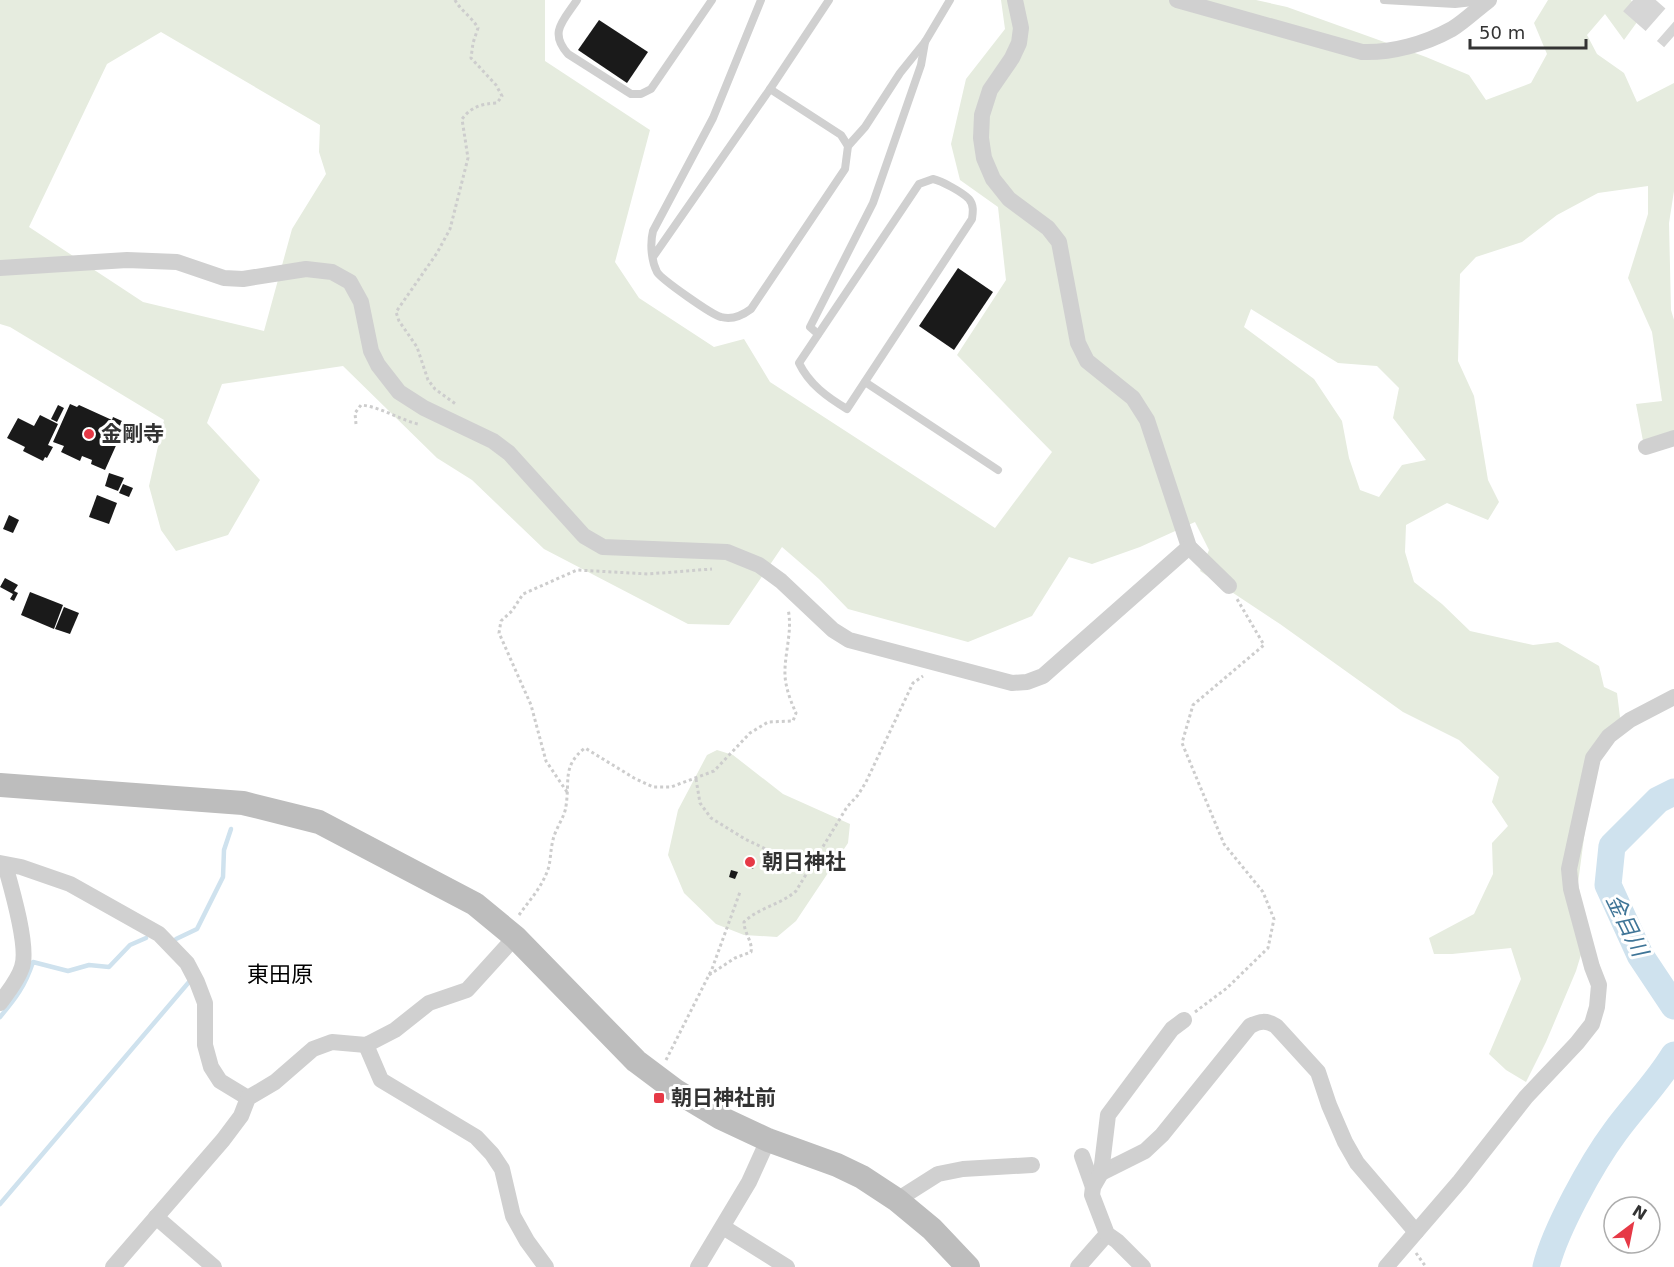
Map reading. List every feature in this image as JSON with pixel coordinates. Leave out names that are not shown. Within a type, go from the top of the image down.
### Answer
[{"type":"street","points":[[1015,0],[1021,28],[1019,43],[1012,58],[990,90],[982,115],[981,138],[984,158],[993,179],[1009,199],[1048,228],[1059,242],[1078,344],[1087,361],[1133,398],[1147,420],[1189,547],[1228,586]]},
{"type":"street","points":[[1177,0],[1362,52],[1384,52],[1420,42],[1452,29],[1489,0]]},
{"type":"street","points":[[0,268],[127,260],[177,262],[224,278],[243,279],[306,269],[332,272],[350,282],[361,302],[371,351],[378,365],[399,392],[424,408],[493,441],[509,453],[584,536],[603,547],[728,552],[759,565],[780,581],[833,630],[849,640],[1012,683],[1028,682],[1043,676],[1189,547]]},
{"type":"street","points":[[1646,447],[1674,438]]},
{"type":"street","points":[[1386,1267],[1460,1181],[1526,1098],[1592,1024],[1597,1007],[1599,985],[1571,889],[1569,869],[1593,758],[1609,736],[1630,720],[1674,697]]},
{"type":"street","points":[[0,785],[243,803],[319,822],[475,904],[511,934],[636,1061],[657,1078],[721,1118],[768,1140],[837,1165],[862,1177],[897,1200],[932,1229],[968,1267]]},
{"type":"street","points":[[0,1003],[14,984],[23,965],[21,933],[15,899],[2,864],[21,867],[70,884],[159,933],[187,963],[197,982],[205,1003],[205,1045],[211,1067],[220,1082],[248,1098]]},
{"type":"street","points":[[113,1267],[224,1140],[241,1116],[248,1098],[275,1082],[313,1049],[332,1041],[366,1045],[395,1030],[429,1004],[467,990],[511,934]]},
{"type":"street","points":[[1143,1267],[1107,1234],[1092,1195],[1097,1180],[1108,1115],[1172,1029],[1184,1020]]},
{"type":"street","points":[[1097,1180],[1145,1151],[1162,1135],[1250,1026],[1261,1021],[1269,1022],[1276,1026],[1318,1072],[1329,1105],[1357,1163],[1416,1232]]},
{"type":"street","points":[[366,1045],[381,1080],[476,1137],[492,1154],[502,1169],[513,1216],[527,1241],[546,1267]]},
{"type":"street","points":[[698,1267],[748,1182],[768,1140]]},
{"type":"street","points":[[1082,1156],[1097,1180]]},
{"type":"street","points":[[897,1200],[938,1174],[963,1169],[1032,1166]]},
{"type":"street","points":[[156,1217],[214,1267]]},
{"type":"street","points":[[723,1227],[787,1267]]},
{"type":"street","points":[[1078,1267],[1107,1234]]},
{"type":"lane","points":[[577,0],[558,28],[557,36],[561,46],[568,54],[631,94],[641,94],[651,89],[712,0]]},
{"type":"lane","points":[[761,0],[713,118],[653,231],[650,241],[657,273],[670,285],[720,317],[742,316],[751,309],[845,169],[848,146],[865,127],[900,73],[925,42],[950,0]]},
{"type":"lane","points":[[653,257],[830,0]]},
{"type":"lane","points":[[1384,0],[1455,4],[1489,0]]},
{"type":"lane","points":[[818,334],[810,327],[873,203],[921,65],[925,42]]},
{"type":"lane","points":[[770,89],[841,135],[848,146]]},
{"type":"lane","points":[[933,179],[940,180],[969,200],[974,209],[972,219],[847,409],[824,395],[803,372],[799,363],[818,334],[919,184],[933,179]]},
{"type":"lane","points":[[865,382],[998,471]]},
{"type":"path","points":[[455,0],[472,17],[478,28],[471,58],[496,85],[502,96],[497,103],[479,105],[462,119],[468,158],[450,229],[437,253],[396,312],[399,321],[417,347],[428,380],[435,389],[464,411],[468,417],[464,427]]},
{"type":"path","points":[[356,424],[355,413],[361,405],[374,406],[401,420],[422,425]]},
{"type":"path","points":[[567,792],[546,761],[531,705],[499,633],[501,621],[512,611],[524,594],[576,570],[648,574],[722,568]]},
{"type":"path","points":[[511,934],[548,871],[553,840],[566,808],[568,768],[577,754],[585,748],[653,787],[671,787],[714,771],[750,732],[768,722],[793,722],[796,713],[789,698],[785,676],[790,619],[780,581]]},
{"type":"path","points":[[1184,1020],[1227,988],[1268,948],[1274,919],[1263,892],[1224,844],[1182,743],[1193,705],[1264,645],[1228,586]]},
{"type":"path","points":[[709,975],[735,958],[751,952],[752,947],[744,930],[744,922],[752,914],[786,900],[796,891],[847,807],[866,782],[913,683],[925,675],[940,674],[947,666]]},
{"type":"path","points":[[696,779],[700,803],[711,818],[745,839],[809,870]]},
{"type":"path","points":[[657,1078],[709,975],[740,892]]},
{"type":"shaded area","points":[[0,0],[545,0],[545,61],[650,130],[615,262],[639,298],[714,347],[744,339],[770,382],[995,528],[1052,452],[957,355],[1006,280],[998,207],[960,180],[951,144],[966,79],[1005,29],[1001,0],[1256,0],[1287,7],[1426,57],[1469,75],[1486,100],[1531,83],[1547,54],[1534,23],[1548,0],[1631,0],[1640,18],[1624,40],[1605,14],[1587,35],[1597,54],[1624,73],[1637,102],[1674,83],[1674,191],[1669,223],[1671,310],[1674,320],[1674,433],[1643,441],[1636,404],[1662,401],[1652,332],[1628,278],[1648,214],[1648,186],[1598,193],[1557,215],[1522,242],[1476,257],[1460,274],[1458,361],[1474,396],[1488,480],[1499,502],[1488,520],[1447,503],[1406,525],[1405,552],[1414,582],[1442,604],[1470,631],[1533,645],[1558,642],[1599,666],[1604,687],[1617,693],[1621,725],[1597,740],[1578,883],[1587,935],[1576,971],[1546,1042],[1526,1082],[1506,1070],[1489,1054],[1521,979],[1511,948],[1434,954],[1429,938],[1474,914],[1493,874],[1492,843],[1508,826],[1492,802],[1499,777],[1459,740],[1403,712],[1280,624],[1200,571],[1209,550],[1195,522],[1140,547],[1092,564],[1069,557],[1032,616],[968,642],[848,609],[819,579],[782,547],[729,625],[688,624],[544,549],[472,480],[437,458],[343,366],[222,384],[207,423],[260,480],[228,535],[176,551],[161,530],[149,486],[164,420],[10,327],[0,324]],"holes":[[[161,32],[320,125],[319,152],[326,174],[292,229],[264,331],[143,302],[29,227],[107,64]],[[1251,309],[1338,363],[1377,366],[1399,388],[1393,418],[1426,460],[1402,465],[1379,497],[1360,490],[1349,458],[1342,421],[1314,379],[1244,327]]]},
{"type":"shaded area","points":[[717,750],[733,755],[783,794],[850,824],[848,843],[796,921],[777,937],[744,935],[716,924],[684,893],[668,855],[678,810],[707,755]]},
{"type":"building","points":[[599,20],[648,52],[627,83],[578,50]]},
{"type":"building","points":[[958,268],[993,292],[954,350],[919,326]]},
{"type":"building","points":[[70,404],[77,407],[79,405],[112,420],[113,417],[122,421],[119,428],[123,430],[105,470],[91,464],[92,460],[82,456],[80,461],[61,452],[64,446],[53,442]]},
{"type":"building","points":[[58,405],[64,408],[57,422],[51,419]]},
{"type":"building","points":[[40,415],[58,424],[48,445],[53,447],[43,461],[23,451],[25,447],[7,438],[18,418],[34,426]]},
{"type":"building","points":[[109,473],[124,478],[118,491],[105,486]]},
{"type":"building","points":[[123,484],[133,488],[129,497],[119,493]]},
{"type":"building","points":[[97,495],[117,503],[109,524],[89,517]]},
{"type":"building","points":[[9,515],[19,520],[13,533],[3,529]]},
{"type":"building","points":[[5,578],[18,585],[14,591],[18,593],[14,601],[10,599],[13,594],[0,587]]},
{"type":"building","points":[[30,592],[63,605],[54,629],[21,615]]},
{"type":"building","points":[[64,607],[79,613],[70,634],[55,629]]},
{"type":"building","name":"朝日神社","points":[[748,857],[756,860],[753,869],[744,865]]},
{"type":"building","points":[[731,870],[738,872],[735,879],[729,877]]},
{"type":"waterway","name":"金目川","points":[[1674,792],[1658,800],[1612,846],[1608,885],[1640,955],[1674,1006]]},
{"type":"waterway","points":[[176,939],[197,929],[223,877],[224,850],[231,829]]},
{"type":"waterway","points":[[0,1017],[20,991],[33,962],[68,971],[89,965],[109,967],[130,945],[146,938]]},
{"type":"waterway","points":[[0,1204],[189,982]]},
{"type":"waterway","name":"金目川","points":[[1546,1267],[1557,1235],[1596,1161],[1615,1132],[1674,1055]]},
{"type":"tunnel","points":[[1633,0],[1674,36]]},
{"type":"place","name":"金剛寺","points":[[89,434]]},
{"type":"place","name":"朝日神社","points":[[750,862]]},
{"type":"place","name":"朝日神社前","points":[[659,1098]]},
{"type":"district","name":"東田原","points":[[280,974]]}]
